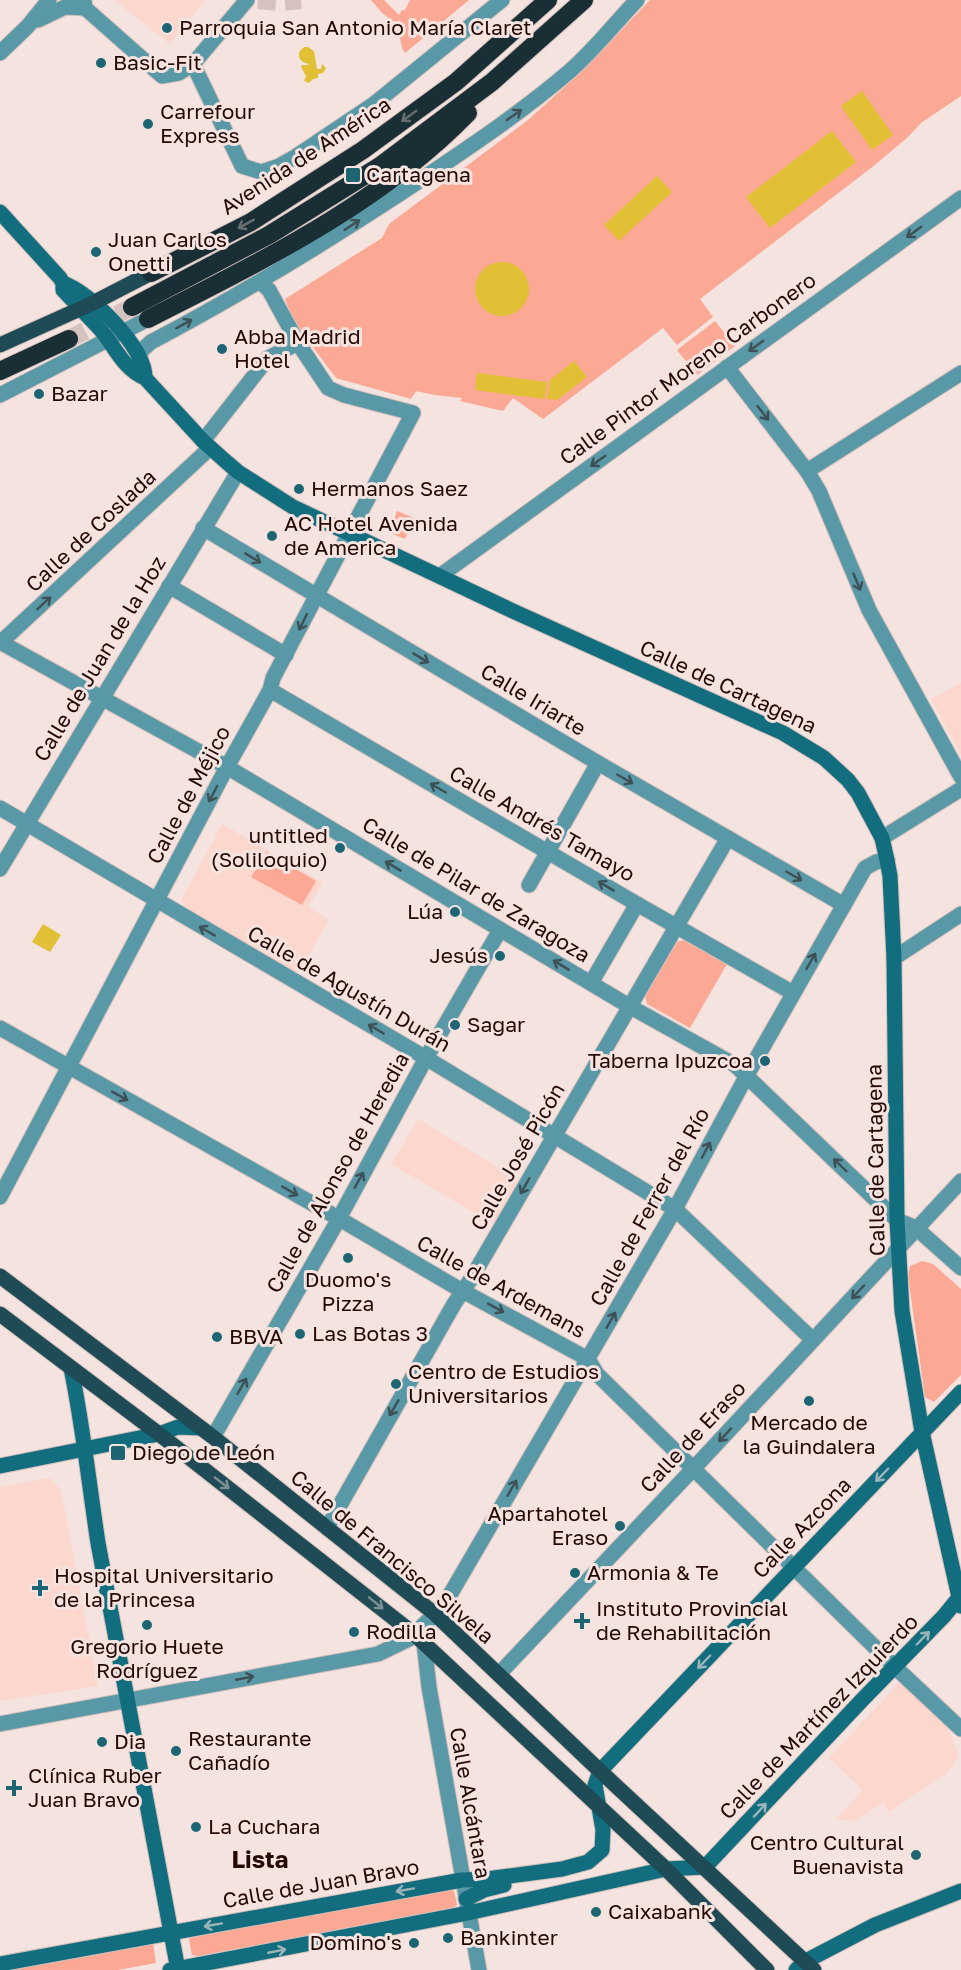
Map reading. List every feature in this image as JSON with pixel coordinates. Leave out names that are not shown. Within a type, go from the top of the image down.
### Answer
[{"type":"highway","name":"Avenida de América","points":[[151,273],[251,222],[363,150],[456,82],[548,0]]},
{"type":"highway","points":[[132,307],[260,240],[380,165],[492,82],[584,0]]},
{"type":"highway","points":[[148,319],[282,249],[366,198],[449,132],[492,82]]},
{"type":"highway","points":[[0,371],[69,339]]},
{"type":"main road","name":"Avenida de América","points":[[0,345],[87,306],[151,273]]},
{"type":"main road","name":"Calle de Francisco Silvela","points":[[0,1276],[207,1432],[435,1614],[705,1868],[805,1967]]},
{"type":"main road","points":[[0,1314],[159,1434],[419,1638],[666,1869],[767,1970]]},
{"type":"street","points":[[0,53],[28,26],[49,0]]},
{"type":"street","points":[[28,26],[55,10],[85,4],[162,76],[179,73],[193,64],[247,0]]},
{"type":"street","points":[[193,64],[242,166],[261,172],[295,157],[374,104],[502,0]]},
{"type":"street","points":[[139,358],[141,351],[151,342],[261,282],[322,245],[528,105],[573,68],[637,0]]},
{"type":"street","name":"Calle Pintor Moreno Carbonero","points":[[441,575],[961,198]]},
{"type":"street","name":"Calle de Cartagena","points":[[0,212],[63,283],[63,290],[122,333],[139,358],[145,370],[145,378]]},
{"type":"street","points":[[261,282],[270,290],[298,343]]},
{"type":"street","name":"Calle de Cartagena","points":[[87,306],[107,340],[136,375],[145,378],[206,445],[238,472],[293,507],[441,575],[515,612],[783,733],[825,758],[858,793],[882,838],[890,876],[894,958],[897,1220],[902,1311],[922,1432],[960,1599]]},
{"type":"street","points":[[0,395],[148,319]]},
{"type":"street","name":"Calle de Méjico","points":[[0,1197],[270,690],[273,678],[413,413],[344,395],[328,388],[298,343]]},
{"type":"street","name":"Calle de Coslada","points":[[0,643],[206,445],[268,358],[298,343]]},
{"type":"street","points":[[727,367],[807,471],[819,491],[869,610],[961,777]]},
{"type":"street","points":[[807,471],[961,373]]},
{"type":"street","name":"Calle de Juan de la Hoz","points":[[0,869],[238,472]]},
{"type":"street","name":"Calle Iriarte","points":[[203,528],[598,763],[844,905]]},
{"type":"street","points":[[169,586],[286,655]]},
{"type":"street","name":"Calle de Pilar de Zaragoza","points":[[0,643],[227,767],[629,1006],[735,1065],[897,1220]]},
{"type":"street","name":"Calle Andrés Tamayo","points":[[270,690],[793,993]]},
{"type":"street","points":[[529,885],[598,763]]},
{"type":"street","points":[[882,838],[961,789]]},
{"type":"street","name":"Calle de Agustín Durán","points":[[0,808],[426,1058],[675,1209],[813,1340]]},
{"type":"street","name":"Calle José Picón","points":[[327,1528],[355,1476],[728,838]]},
{"type":"street","name":"Calle de Ferrer del Río","points":[[0,1724],[378,1654],[409,1639],[419,1638],[451,1593],[588,1359],[675,1209],[793,993],[866,868],[876,862],[887,860]]},
{"type":"street","points":[[591,983],[637,904]]},
{"type":"street","points":[[894,958],[961,914]]},
{"type":"street","name":"Calle de Alonso de Heredia","points":[[207,1432],[338,1218],[500,930]]},
{"type":"street","name":"Calle de Ardemans","points":[[0,1028],[463,1291],[588,1359],[597,1374],[895,1667],[961,1728]]},
{"type":"street","name":"Calle de Eraso","points":[[499,1674],[898,1250],[961,1180]]},
{"type":"street","points":[[897,1220],[916,1228],[961,1268]]},
{"type":"street","points":[[71,1368],[82,1420],[98,1543],[171,1932],[175,1970],[467,1906],[666,1869],[705,1868]]},
{"type":"street","name":"Calle Azcona","points":[[600,1771],[961,1392]]},
{"type":"street","points":[[0,1467],[159,1434],[178,1427],[207,1432]]},
{"type":"street","name":"Calle de Martínez Izquierdo","points":[[705,1868],[960,1599]]},
{"type":"street","name":"Calle Alcántara","points":[[419,1638],[479,1970]]},
{"type":"street","points":[[598,1806],[595,1785],[600,1771]]},
{"type":"street","name":"Calle de Juan Bravo","points":[[0,1964],[462,1880],[562,1869],[588,1862],[602,1850],[603,1830],[598,1806]]},
{"type":"street","points":[[467,1906],[484,1890],[562,1869]]},
{"type":"street","points":[[805,1967],[875,1926],[961,1891]]},
{"type":"shaded area","points":[[114,0],[205,0],[170,44]]},
{"type":"shaded area","points":[[371,0],[384,0],[399,15],[402,10],[405,10],[410,0],[469,0],[405,53],[397,24],[382,13]]},
{"type":"shaded area","points":[[650,0],[961,0],[961,96],[921,123],[871,168],[700,299],[713,317],[677,345],[663,328],[543,419],[513,398],[503,411],[460,401],[462,398],[416,391],[411,399],[336,378],[294,322],[285,299],[382,238],[389,224],[528,120],[581,72]]},
{"type":"shaded area","points":[[304,47],[314,51],[317,69],[321,69],[322,64],[326,68],[323,73],[318,74],[318,78],[309,83],[304,81],[306,76],[301,67],[309,64],[299,57],[299,52]]},
{"type":"shaded area","points":[[862,91],[893,135],[872,150],[841,106]]},
{"type":"shaded area","points":[[832,131],[856,162],[770,228],[746,197]]},
{"type":"shaded area","points":[[657,176],[672,192],[619,241],[604,225]]},
{"type":"shaded area","points":[[497,262],[507,262],[517,266],[525,274],[529,289],[525,304],[517,312],[507,316],[497,316],[487,312],[479,304],[475,294],[475,284],[479,274],[487,266]]},
{"type":"shaded area","points":[[715,321],[735,346],[697,375],[677,350]]},
{"type":"shaded area","points":[[574,361],[587,377],[557,400],[547,399],[550,380]]},
{"type":"shaded area","points":[[477,373],[547,382],[545,399],[475,390]]},
{"type":"shaded area","points":[[397,511],[414,518],[405,539],[388,532],[396,520],[394,519]]},
{"type":"shaded area","points":[[961,683],[961,755],[931,699]]},
{"type":"shaded area","points":[[222,824],[323,882],[308,907],[329,920],[300,970],[292,972],[184,908],[182,899]]},
{"type":"shaded area","points":[[267,852],[316,881],[302,905],[251,877]]},
{"type":"shaded area","points":[[43,924],[61,935],[50,952],[32,942]]},
{"type":"shaded area","points":[[685,940],[727,964],[690,1028],[647,1004],[645,996],[675,942]]},
{"type":"shaded area","points":[[418,1119],[519,1180],[494,1224],[391,1164]]},
{"type":"shaded area","points":[[922,1261],[933,1264],[961,1289],[961,1375],[934,1402],[925,1397],[908,1276],[910,1266]]},
{"type":"shaded area","name":"Hospital Universitario de la Princesa","points":[[49,1478],[61,1490],[98,1686],[0,1701],[0,1487]]},
{"type":"shaded area","points":[[898,1684],[907,1686],[947,1726],[959,1756],[946,1774],[889,1812],[883,1803],[856,1821],[836,1819],[863,1790],[829,1758]]},
{"type":"shaded area","points":[[448,1888],[454,1891],[457,1905],[452,1909],[198,1956],[192,1955],[189,1940],[191,1936]]},
{"type":"shaded area","points":[[153,1942],[156,1963],[118,1970],[0,1970]]},
{"type":"tunnel","points":[[258,0],[279,2],[301,0]]},
{"type":"tunnel","points":[[69,339],[132,307]]},
{"type":"place","name":"Parroquia San Antonio María Claret","points":[[167,28]]},
{"type":"place","name":"Basic-Fit","points":[[101,63]]},
{"type":"place","name":"Carrefour Express","points":[[148,124]]},
{"type":"place","name":"Cartagena","points":[[353,175]]},
{"type":"place","name":"Juan Carlos Onetti","points":[[96,252]]},
{"type":"place","name":"Abba Madrid Hotel","points":[[222,349]]},
{"type":"place","name":"Bazar","points":[[39,394]]},
{"type":"place","name":"Hermanos Saez","points":[[299,489]]},
{"type":"place","name":"AC Hotel Avenida de America","points":[[272,536]]},
{"type":"place","name":"untitled (Soliloquio)","points":[[340,848]]},
{"type":"place","name":"Lúa","points":[[455,912]]},
{"type":"place","name":"Jesús","points":[[500,956]]},
{"type":"place","name":"Sagar","points":[[455,1025]]},
{"type":"place","name":"Taberna Ipuzcoa","points":[[765,1061]]},
{"type":"place","name":"Duomo's Pizza","points":[[348,1258]]},
{"type":"place","name":"Las Botas 3","points":[[300,1334]]},
{"type":"place","name":"BBVA","points":[[217,1337]]},
{"type":"place","name":"Centro de Estudios Universitarios","points":[[396,1384]]},
{"type":"place","name":"Mercado de la Guindalera","points":[[809,1401]]},
{"type":"place","name":"Diego de León","points":[[118,1453]]},
{"type":"place","name":"Apartahotel Eraso","points":[[620,1526]]},
{"type":"place","name":"Armonia & Te","points":[[575,1573]]},
{"type":"place","name":"Hospital Universitario de la Princesa","points":[[40,1588]]},
{"type":"place","name":"Instituto Provincial de Rehabilitación","points":[[582,1621]]},
{"type":"place","name":"Gregorio Huete Rodríguez","points":[[147,1625]]},
{"type":"place","name":"Rodilla","points":[[354,1632]]},
{"type":"place","name":"Dia","points":[[102,1742]]},
{"type":"place","name":"Restaurante Cañadío","points":[[176,1751]]},
{"type":"place","name":"Clínica Ruber Juan Bravo","points":[[14,1788]]},
{"type":"place","name":"La Cuchara","points":[[196,1827]]},
{"type":"place","name":"Centro Cultural Buenavista","points":[[916,1855]]},
{"type":"place","name":"Caixabank","points":[[596,1912]]},
{"type":"place","name":"Bankinter","points":[[448,1938]]},
{"type":"place","name":"Domino's","points":[[414,1943]]},
{"type":"district","name":"Lista","points":[[260,1860]]}]
